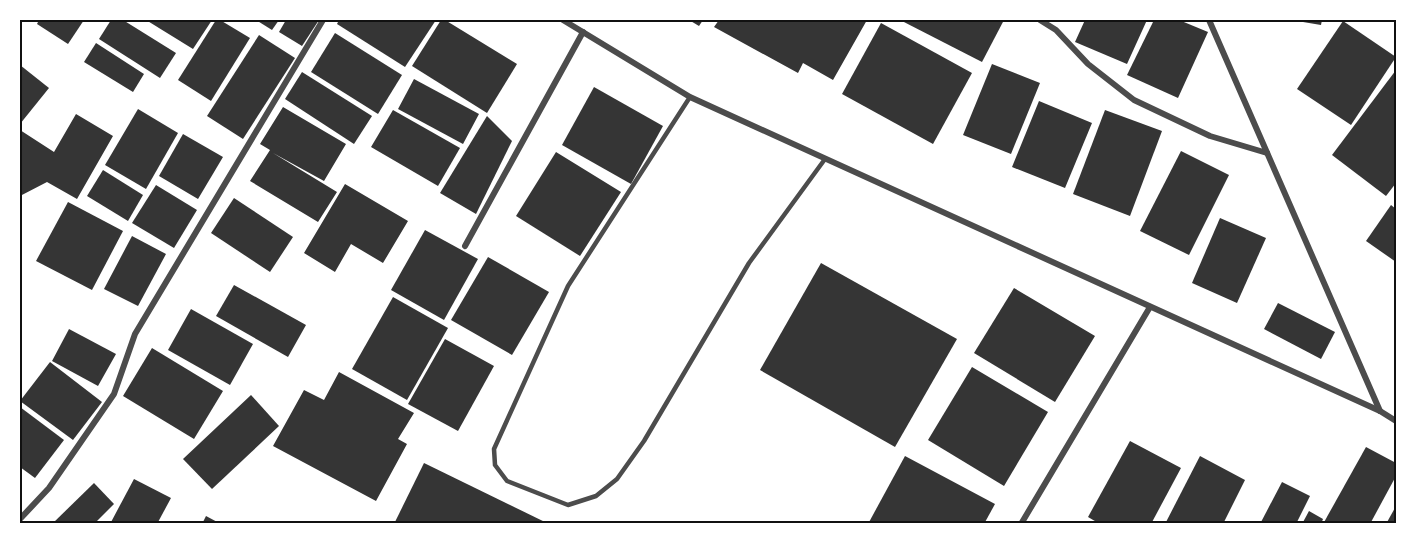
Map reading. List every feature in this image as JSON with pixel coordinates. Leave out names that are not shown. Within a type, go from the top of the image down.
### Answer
[{"type":"street","points":[[20,519],[49,488],[114,394],[135,334],[324,20]]},
{"type":"street","points":[[563,20],[690,97],[1380,411],[1396,421]]},
{"type":"street","points":[[1040,20],[1056,30],[1088,64],[1134,100],[1210,136],[1267,153]]},
{"type":"street","points":[[1209,20],[1380,411]]},
{"type":"street","points":[[465,246],[584,32]]},
{"type":"street","points":[[1021,524],[1150,307]]},
{"type":"lane","points":[[690,97],[568,286],[494,449],[495,465],[507,481],[568,505],[596,496],[617,479],[644,441],[749,262],[825,159]]},
{"type":"building","points":[[39,20],[84,20],[68,44],[37,24]]},
{"type":"building","points":[[111,20],[123,20],[176,53],[160,78],[99,39]]},
{"type":"building","points":[[146,20],[212,20],[193,49]]},
{"type":"building","points":[[216,20],[220,20],[250,38],[211,101],[178,80]]},
{"type":"building","points":[[256,20],[279,20],[272,30]]},
{"type":"building","points":[[286,20],[319,20],[302,46],[279,32]]},
{"type":"building","points":[[339,20],[436,20],[405,67],[337,24]]},
{"type":"building","points":[[441,20],[445,20],[517,64],[487,113],[412,66]]},
{"type":"building","points":[[689,20],[703,20],[699,26]]},
{"type":"building","points":[[719,20],[867,20],[833,80],[803,63],[798,73],[714,27]]},
{"type":"building","points":[[900,20],[1004,20],[982,62]]},
{"type":"building","points":[[1085,20],[1147,20],[1127,64],[1075,42]]},
{"type":"building","points":[[1154,20],[1179,20],[1208,32],[1178,98],[1127,75]]},
{"type":"building","points":[[1291,20],[1322,20],[1321,25]]},
{"type":"building","points":[[1343,21],[1396,57],[1351,125],[1297,89]]},
{"type":"building","points":[[881,23],[972,73],[933,144],[842,94]]},
{"type":"building","points":[[335,33],[402,75],[378,114],[311,72]]},
{"type":"building","points":[[259,35],[295,58],[243,139],[207,116]]},
{"type":"building","points":[[96,43],[144,74],[133,92],[84,62]]},
{"type":"building","points":[[992,64],[1040,83],[1011,154],[963,135]]},
{"type":"building","points":[[20,65],[49,88],[20,124]]},
{"type":"building","points":[[1396,70],[1396,183],[1386,196],[1332,155]]},
{"type":"building","points":[[302,72],[372,116],[354,144],[285,99]]},
{"type":"building","points":[[414,79],[479,114],[463,144],[398,109]]},
{"type":"building","points":[[594,87],[663,126],[631,184],[562,145]]},
{"type":"building","points":[[1039,101],[1092,123],[1065,188],[1012,167]]},
{"type":"building","points":[[283,107],[346,144],[324,181],[273,153],[337,192],[318,222],[250,181],[270,150],[260,144]]},
{"type":"building","points":[[138,109],[178,133],[146,189],[105,165]]},
{"type":"building","points":[[393,110],[460,148],[438,186],[371,147]]},
{"type":"building","points":[[1105,110],[1162,131],[1130,216],[1073,194]]},
{"type":"building","points":[[76,114],[113,136],[77,199],[47,182],[20,196],[20,130],[54,152]]},
{"type":"building","points":[[487,116],[512,141],[476,214],[440,193]]},
{"type":"building","points":[[183,134],[223,157],[198,199],[159,176]]},
{"type":"building","points":[[1181,151],[1229,175],[1189,255],[1140,231]]},
{"type":"building","points":[[556,152],[621,192],[580,256],[516,216]]},
{"type":"building","points":[[103,170],[143,195],[128,221],[87,196]]},
{"type":"building","points":[[345,184],[408,221],[383,263],[351,244],[335,272],[304,253]]},
{"type":"building","points":[[156,185],[197,210],[174,248],[132,223]]},
{"type":"building","points":[[234,198],[293,237],[270,272],[211,233]]},
{"type":"building","points":[[68,202],[123,231],[92,290],[36,261]]},
{"type":"building","points":[[1391,205],[1396,209],[1396,262],[1366,241]]},
{"type":"building","points":[[1220,218],[1266,238],[1237,303],[1192,283]]},
{"type":"building","points":[[425,230],[478,259],[444,320],[391,290]]},
{"type":"building","points":[[132,236],[166,254],[138,306],[104,289]]},
{"type":"building","points":[[488,257],[549,292],[512,355],[451,320]]},
{"type":"building","points":[[821,263],[957,339],[895,447],[760,370]]},
{"type":"building","points":[[234,285],[306,325],[288,357],[216,316]]},
{"type":"building","points":[[1014,288],[1095,336],[1055,402],[974,353]]},
{"type":"building","points":[[393,297],[448,328],[407,400],[352,369]]},
{"type":"building","points":[[1278,303],[1335,332],[1321,359],[1264,329]]},
{"type":"building","points":[[191,309],[253,344],[230,385],[168,350]]},
{"type":"building","points":[[69,329],[116,354],[98,386],[52,361]]},
{"type":"building","points":[[445,339],[494,366],[458,431],[408,404]]},
{"type":"building","points":[[152,348],[223,391],[194,439],[123,396]]},
{"type":"building","points":[[50,362],[102,402],[73,440],[20,401]]},
{"type":"building","points":[[972,367],[1048,412],[1004,486],[928,440]]},
{"type":"building","points":[[339,372],[414,413],[398,439],[407,444],[376,501],[273,446],[304,390],[324,400]]},
{"type":"building","points":[[251,395],[279,426],[212,489],[183,459]]},
{"type":"building","points":[[20,407],[64,440],[35,478],[20,467]]},
{"type":"building","points":[[1130,441],[1181,468],[1151,524],[1100,524],[1088,517]]},
{"type":"building","points":[[1366,447],[1396,463],[1396,476],[1370,524],[1323,524]]},
{"type":"building","points":[[905,456],[995,504],[984,524],[868,524]]},
{"type":"building","points":[[1200,456],[1245,480],[1223,524],[1165,524]]},
{"type":"building","points":[[424,463],[549,524],[394,524]]},
{"type":"building","points":[[134,479],[171,498],[157,524],[110,524]]},
{"type":"building","points":[[1282,482],[1310,496],[1296,524],[1260,524]]},
{"type":"building","points":[[94,483],[114,504],[94,524],[52,524]]},
{"type":"building","points":[[1396,506],[1396,524],[1386,524]]},
{"type":"building","points":[[1309,511],[1323,519],[1321,524],[1302,524]]},
{"type":"building","points":[[206,516],[221,524],[202,524]]}]
